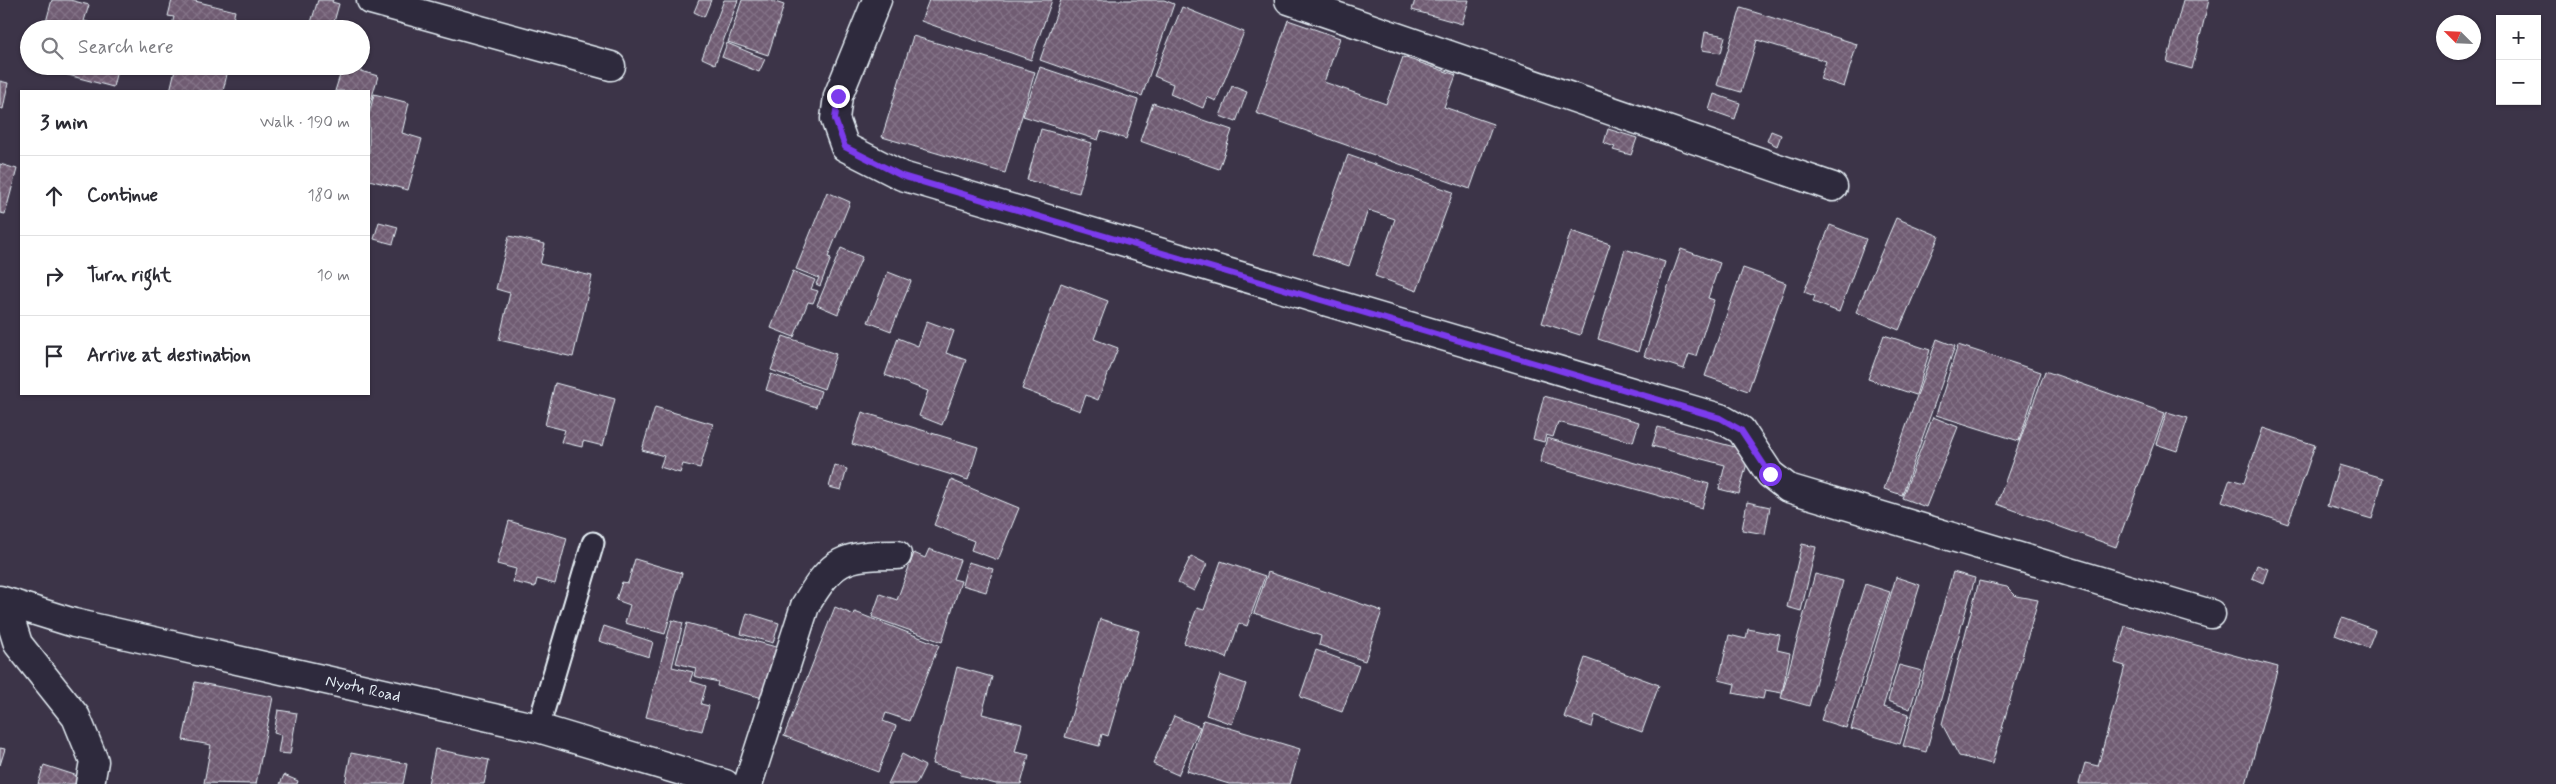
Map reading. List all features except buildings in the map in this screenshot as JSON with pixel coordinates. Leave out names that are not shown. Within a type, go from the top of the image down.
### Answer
[{"type":"street","points":[[371,0],[612,66]]},
{"type":"street","points":[[877,0],[838,96],[835,119],[845,147],[902,176],[1720,418],[1741,430],[1770,474],[1788,488],[2211,614]]},
{"type":"street","points":[[1289,0],[1833,187]]},
{"type":"street","points":[[748,784],[805,606],[818,584],[840,562],[866,555],[897,555]]},
{"type":"street","points":[[7,602],[18,644],[76,717],[94,761],[90,784]]},
{"type":"street","name":"Nyotu Road","points":[[7,602],[74,623],[538,728],[725,784]]},
{"type":"lane","points":[[538,728],[593,543]]},
{"type":"route","points":[[838,96],[835,119],[845,147],[902,176],[1720,418],[1741,430],[1770,474]]}]
